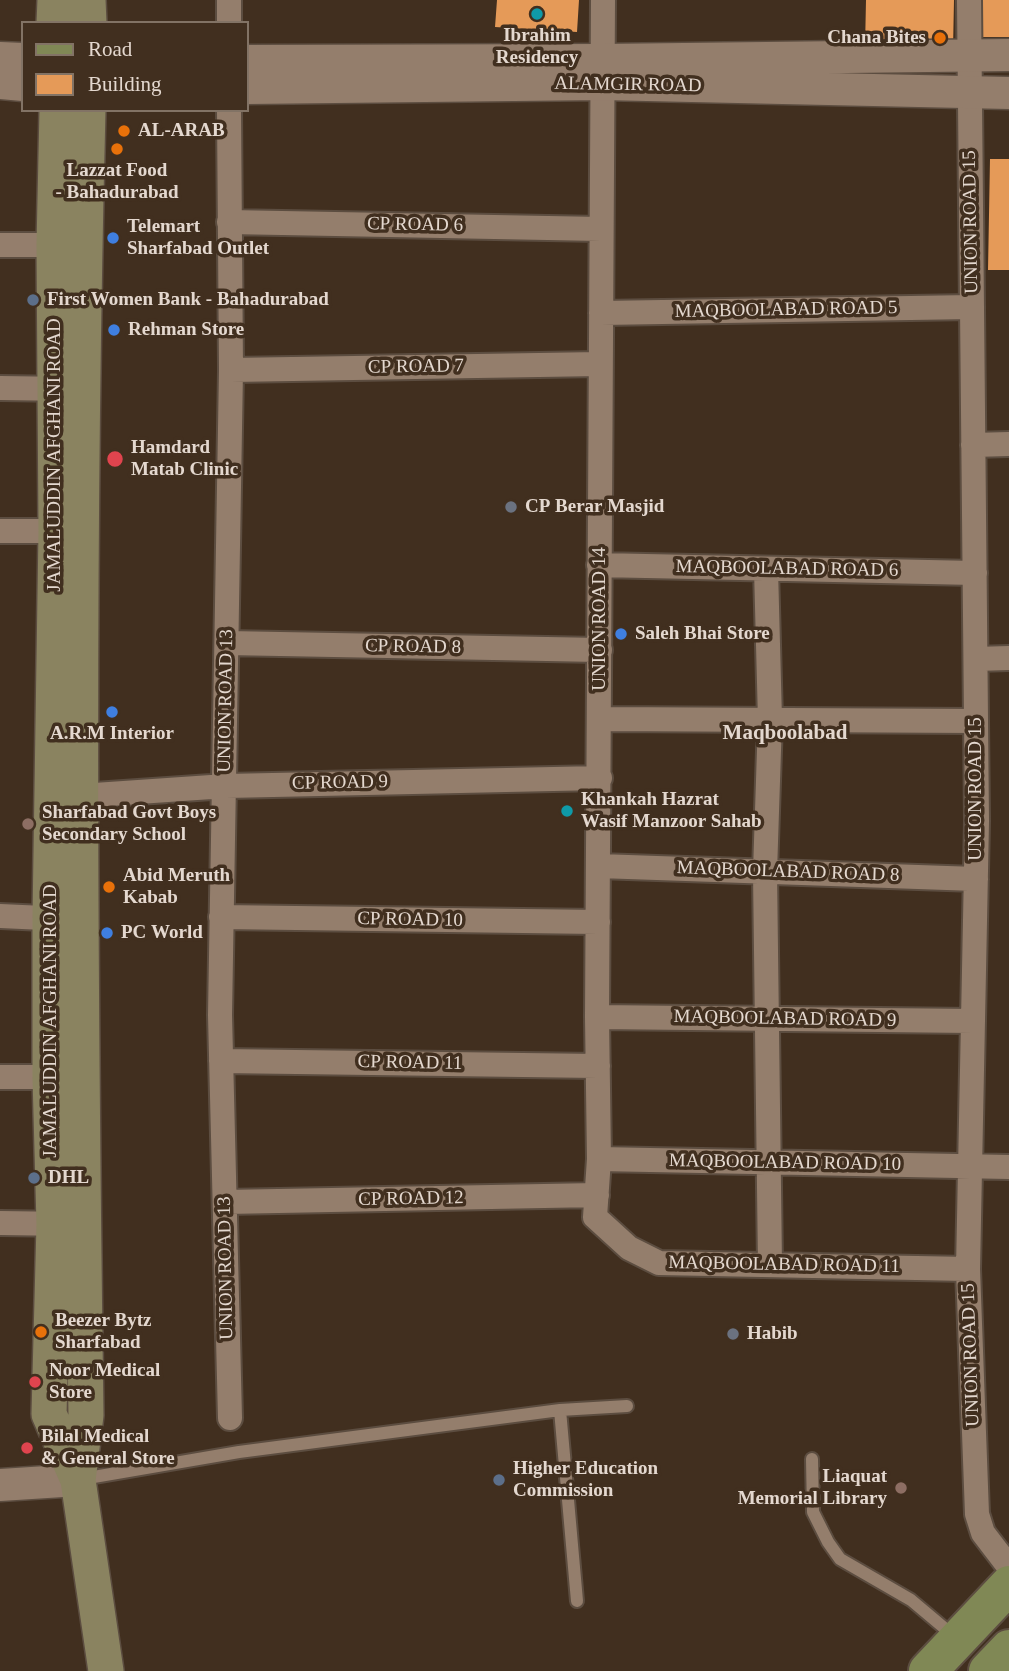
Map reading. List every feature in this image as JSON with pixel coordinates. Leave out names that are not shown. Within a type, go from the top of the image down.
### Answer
[{"type":"main road","points":[[54,21],[55,0]]},
{"type":"main road","points":[[89,0],[89,21]]},
{"type":"main road","name":"JAMALUDDIN AFGHANI ROAD","points":[[57,112],[54,245],[69,389],[80,796],[50,1077],[69,1224]]},
{"type":"main road","name":"JAMALUDDIN AFGHANI ROAD","points":[[88,112],[69,389],[56,531],[69,1224],[49,1414],[78,1480],[106,1671]]},
{"type":"main road","points":[[928,1671],[1009,1585]]},
{"type":"main road","points":[[988,1671],[1009,1649]]},
{"type":"street","points":[[229,0],[229,21]]},
{"type":"street","name":"UNION ROAD 14","points":[[597,1195],[603,0]]},
{"type":"street","name":"UNION ROAD 15","points":[[969,0],[976,878],[968,1269],[977,1514],[983,1533],[1009,1567]]},
{"type":"street","name":"ALAMGIR ROAD","points":[[248,88],[1009,55]]},
{"type":"street","points":[[0,58],[21,59]]},
{"type":"street","name":"ALAMGIR ROAD","points":[[248,61],[602,72],[1009,93]]},
{"type":"street","points":[[0,83],[21,85]]},
{"type":"street","name":"UNION ROAD 13","points":[[229,112],[231,369],[221,1061],[230,1418]]},
{"type":"street","name":"CP ROAD 6","points":[[229,222],[601,229]]},
{"type":"street","points":[[0,245],[54,245]]},
{"type":"street","name":"MAQBOOLABAD ROAD 5","points":[[601,313],[972,307]]},
{"type":"street","name":"CP ROAD 7","points":[[231,369],[600,364]]},
{"type":"street","points":[[0,388],[69,389]]},
{"type":"street","points":[[973,445],[1009,444]]},
{"type":"street","points":[[0,531],[56,531]]},
{"type":"street","name":"MAQBOOLABAD ROAD 6","points":[[599,565],[975,573]]},
{"type":"street","points":[[766,569],[770,720],[765,872],[770,1265]]},
{"type":"street","name":"CP ROAD 8","points":[[227,643],[600,650]]},
{"type":"street","points":[[976,659],[1009,658]]},
{"type":"street","points":[[600,719],[976,721]]},
{"type":"street","name":"CP ROAD 9","points":[[80,796],[226,786],[600,778]]},
{"type":"street","name":"MAQBOOLABAD ROAD 8","points":[[599,866],[976,878]]},
{"type":"street","points":[[0,916],[65,919]]},
{"type":"street","name":"CP ROAD 10","points":[[221,917],[598,922]]},
{"type":"street","name":"MAQBOOLABAD ROAD 9","points":[[597,1017],[973,1021]]},
{"type":"street","name":"CP ROAD 11","points":[[221,1061],[598,1066]]},
{"type":"street","points":[[0,1076],[50,1077]]},
{"type":"street","name":"MAQBOOLABAD ROAD 10","points":[[599,1159],[1009,1167]]},
{"type":"street","name":"CP ROAD 12","points":[[225,1202],[597,1195]]},
{"type":"street","name":"MAQBOOLABAD ROAD 11","points":[[597,1195],[595,1217],[629,1248],[659,1263],[968,1269]]},
{"type":"street","points":[[0,1223],[69,1224]]},
{"type":"street","points":[[0,1485],[78,1480]]},
{"type":"lane","points":[[78,1480],[239,1452],[561,1410],[627,1406]]},
{"type":"lane","points":[[561,1410],[577,1601]]},
{"type":"lane","points":[[811,1459],[813,1512],[840,1559],[911,1600],[958,1640]]},
{"type":"building","name":"Ibrahim Residency","points":[[497,0],[579,0],[577,32],[495,27]]},
{"type":"building","points":[[866,0],[954,0],[953,49],[865,48]]},
{"type":"building","points":[[978,0],[1009,0],[1009,37],[978,37]]},
{"type":"building","points":[[990,159],[1009,159],[1009,270],[988,270]]},
{"type":"place","name":"Ibrahim Residency","points":[[537,14]]},
{"type":"place","name":"Chana Bites","points":[[940,38]]},
{"type":"place","name":"AL-ARAB","points":[[124,131]]},
{"type":"place","name":"Lazzat Food - Bahadurabad","points":[[117,149]]},
{"type":"place","name":"Telemart Sharfabad Outlet","points":[[113,238]]},
{"type":"place","name":"First Women Bank - Bahadurabad","points":[[33,300]]},
{"type":"place","name":"Rehman Store","points":[[114,330]]},
{"type":"place","name":"Hamdard Matab Clinic","points":[[115,459]]},
{"type":"place","name":"CP Berar Masjid","points":[[511,507]]},
{"type":"place","name":"Saleh Bhai Store","points":[[621,634]]},
{"type":"place","name":"A.R.M Interior","points":[[112,712]]},
{"type":"place","name":"Khankah Hazrat Wasif Manzoor Sahab","points":[[567,811]]},
{"type":"place","name":"Sharfabad Govt Boys Secondary School","points":[[28,824]]},
{"type":"place","name":"Abid Meruth Kabab","points":[[109,887]]},
{"type":"place","name":"PC World","points":[[107,933]]},
{"type":"place","name":"DHL","points":[[34,1178]]},
{"type":"place","name":"Beezer Bytz Sharfabad","points":[[41,1332]]},
{"type":"place","name":"Habib","points":[[733,1334]]},
{"type":"place","name":"Noor Medical Store","points":[[35,1382]]},
{"type":"place","name":"Bilal Medical & General Store","points":[[27,1448]]},
{"type":"place","name":"Higher Education Commission","points":[[499,1480]]},
{"type":"place","name":"Liaquat Memorial Library","points":[[901,1488]]},
{"type":"district","name":"Maqboolabad","points":[[785,734]]}]
